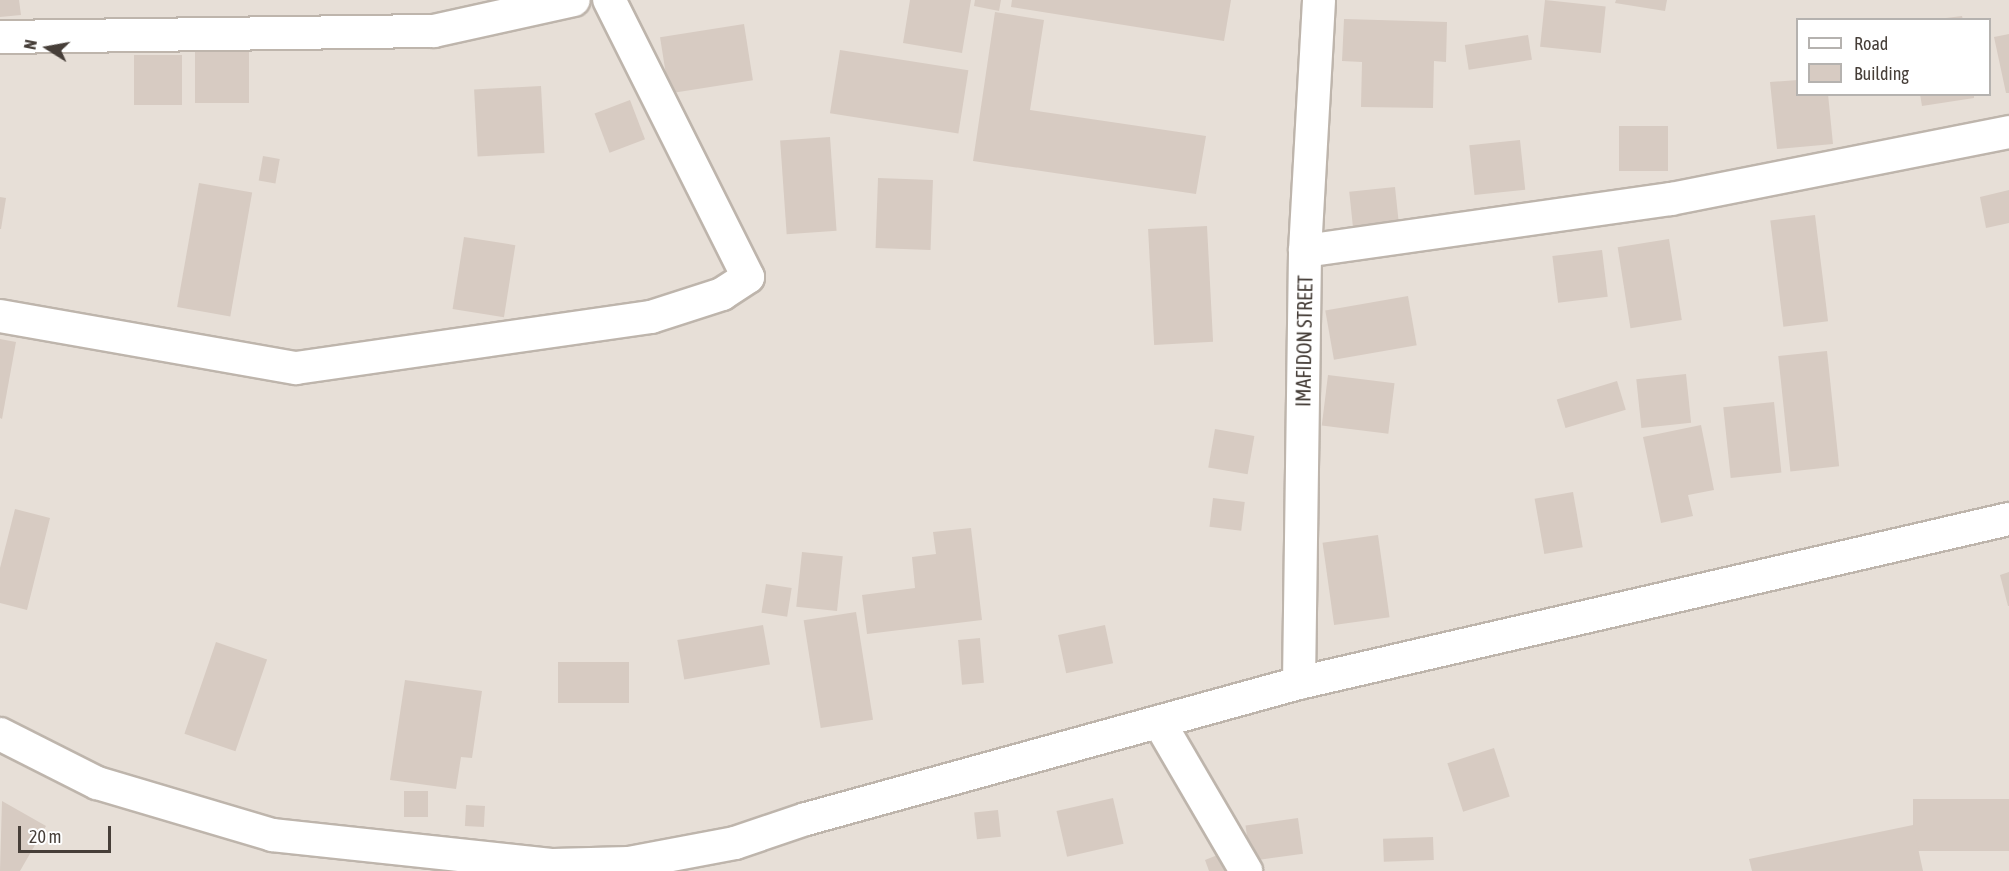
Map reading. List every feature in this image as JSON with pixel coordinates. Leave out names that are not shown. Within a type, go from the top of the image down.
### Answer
[{"type":"street","points":[[0,37],[434,31],[574,0]]},
{"type":"street","points":[[0,316],[296,368],[651,317],[722,294],[748,277],[609,0]]},
{"type":"street","name":"IMAFIDON STREET","points":[[1299,683],[1305,251],[1319,0]]},
{"type":"street","points":[[1305,251],[1671,199],[2009,132]]},
{"type":"street","points":[[0,734],[97,783],[272,835],[553,865],[735,857],[806,819],[1299,683],[2009,519]]},
{"type":"street","points":[[1160,722],[1246,871]]},
{"type":"shaded area","points":[[0,0],[2009,0],[2009,871],[0,871]]},
{"type":"building","points":[[0,0],[19,0],[21,15],[0,17]]},
{"type":"building","points":[[910,0],[971,0],[962,53],[903,43]]},
{"type":"building","points":[[975,0],[1001,0],[999,11],[974,6]]},
{"type":"building","points":[[1012,0],[1231,0],[1224,41],[1011,7]]},
{"type":"building","points":[[1545,0],[1606,6],[1601,53],[1540,47]]},
{"type":"building","points":[[1616,0],[1667,0],[1665,11],[1615,3]]},
{"type":"building","points":[[995,12],[1044,20],[1030,110],[1206,136],[1196,194],[973,161]]},
{"type":"building","points":[[1344,19],[1447,22],[1446,62],[1434,61],[1433,108],[1361,107],[1362,62],[1342,61]]},
{"type":"building","points":[[744,24],[753,80],[669,94],[660,37]]},
{"type":"building","points":[[2009,34],[2009,93],[2006,93],[1994,37]]},
{"type":"building","points":[[1528,35],[1532,60],[1469,70],[1465,45]]},
{"type":"building","points":[[195,50],[249,50],[249,103],[195,103]]},
{"type":"building","points":[[840,50],[968,70],[958,134],[830,113]]},
{"type":"building","points":[[134,55],[182,55],[182,105],[134,105]]},
{"type":"building","points":[[1796,80],[1796,96],[1828,96],[1833,144],[1777,149],[1770,82]]},
{"type":"building","points":[[541,86],[545,153],[478,156],[474,90]]},
{"type":"building","points":[[1920,96],[1974,96],[1974,98],[1922,106]]},
{"type":"building","points":[[630,100],[645,139],[610,153],[595,114]]},
{"type":"building","points":[[1619,126],[1668,126],[1668,171],[1619,171]]},
{"type":"building","points":[[830,137],[837,231],[787,234],[780,140]]},
{"type":"building","points":[[1520,140],[1525,190],[1475,195],[1469,145]]},
{"type":"building","points":[[263,156],[280,159],[275,184],[259,181]]},
{"type":"building","points":[[878,178],[933,180],[931,250],[876,248]]},
{"type":"building","points":[[199,183],[252,192],[230,316],[177,307]]},
{"type":"building","points":[[1395,187],[1400,231],[1354,236],[1349,192]]},
{"type":"building","points":[[2009,190],[2009,223],[1986,228],[1980,197]]},
{"type":"building","points":[[0,197],[6,198],[1,229],[0,229]]},
{"type":"building","points":[[1815,215],[1828,321],[1783,327],[1770,220]]},
{"type":"building","points":[[1207,226],[1213,342],[1154,345],[1148,229]]},
{"type":"building","points":[[464,237],[515,245],[504,317],[453,309]]},
{"type":"building","points":[[1669,239],[1682,320],[1630,328],[1618,247]]},
{"type":"building","points":[[1602,250],[1608,297],[1558,303],[1552,256]]},
{"type":"building","points":[[1408,296],[1417,345],[1334,360],[1325,311]]},
{"type":"building","points":[[0,339],[16,342],[2,419],[0,418]]},
{"type":"building","points":[[1827,351],[1839,466],[1790,471],[1778,356]]},
{"type":"building","points":[[1686,374],[1691,423],[1641,428],[1636,379]]},
{"type":"building","points":[[1328,375],[1395,383],[1388,434],[1322,426]]},
{"type":"building","points":[[1617,381],[1626,410],[1566,428],[1557,399]]},
{"type":"building","points":[[1774,402],[1781,473],[1731,478],[1723,407]]},
{"type":"building","points":[[1701,425],[1714,490],[1688,495],[1693,516],[1661,523],[1643,437]]},
{"type":"building","points":[[1215,429],[1254,436],[1248,474],[1208,467]]},
{"type":"building","points":[[1573,492],[1583,547],[1544,554],[1535,499]]},
{"type":"building","points":[[1213,498],[1245,502],[1241,531],[1209,527]]},
{"type":"building","points":[[15,509],[50,518],[27,610],[0,603],[0,568]]},
{"type":"building","points":[[971,528],[982,620],[867,634],[862,595],[915,588],[912,557],[936,554],[933,532]]},
{"type":"building","points":[[1378,535],[1390,617],[1334,625],[1323,543]]},
{"type":"building","points":[[802,552],[843,556],[837,611],[796,607]]},
{"type":"building","points":[[2009,572],[2009,606],[2008,606],[2000,575]]},
{"type":"building","points":[[766,584],[792,588],[787,617],[761,613]]},
{"type":"building","points":[[856,612],[873,720],[821,728],[804,620]]},
{"type":"building","points":[[763,625],[770,664],[684,679],[677,640]]},
{"type":"building","points":[[1105,625],[1113,663],[1066,673],[1058,635]]},
{"type":"building","points":[[980,638],[984,683],[962,685],[958,640]]},
{"type":"building","points":[[216,642],[267,660],[235,751],[184,734]]},
{"type":"building","points":[[558,662],[629,662],[629,703],[558,703]]},
{"type":"building","points":[[405,680],[482,691],[472,758],[461,757],[456,789],[390,780]]},
{"type":"building","points":[[1494,748],[1510,797],[1463,812],[1447,763]]},
{"type":"building","points":[[404,791],[428,791],[428,817],[404,817]]},
{"type":"building","points":[[1113,798],[1124,844],[1067,857],[1056,811]]},
{"type":"building","points":[[1913,799],[2009,799],[2009,851],[1913,851]]},
{"type":"building","points":[[2,801],[46,826],[20,871],[0,871]]},
{"type":"building","points":[[466,805],[485,806],[484,827],[465,826]]},
{"type":"building","points":[[998,810],[1001,837],[977,839],[974,813]]},
{"type":"building","points":[[1298,818],[1303,854],[1251,861],[1246,825]]},
{"type":"building","points":[[1913,825],[1923,871],[1752,871],[1749,859]]},
{"type":"building","points":[[1433,837],[1434,860],[1384,862],[1383,839]]},
{"type":"building","points":[[1230,850],[1238,871],[1209,871],[1205,860]]}]
